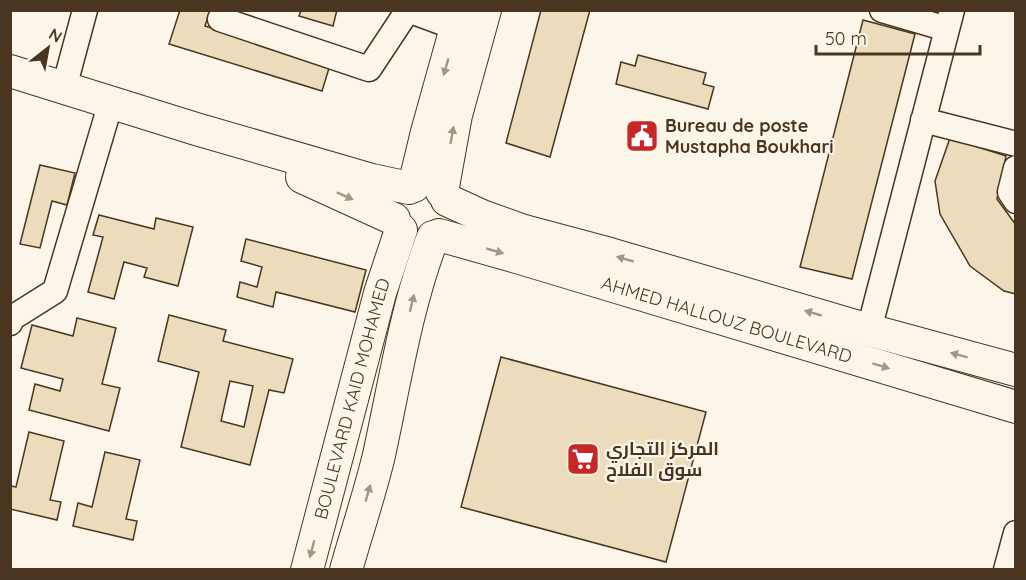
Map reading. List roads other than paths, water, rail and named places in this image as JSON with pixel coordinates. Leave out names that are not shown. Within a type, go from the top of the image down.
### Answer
[{"type":"main road","points":[[428,192],[456,115],[485,10]]},
{"type":"main road","points":[[372,180],[389,172],[404,161],[417,148],[427,132],[459,19]]},
{"type":"main road","points":[[10,71],[196,129],[398,224]]},
{"type":"main road","name":"AHMED HALLOUZ BOULEVARD","points":[[196,129],[372,180],[428,192],[482,216],[524,231],[1016,370]]},
{"type":"main road","points":[[427,132],[428,192]]},
{"type":"main road","points":[[402,191],[428,192],[450,208],[450,215],[444,229],[436,236],[426,239],[412,238],[406,235],[398,224],[394,204],[402,191]]},
{"type":"main road","name":"BOULEVARD KAID MOHAMED","points":[[307,570],[398,224]]},
{"type":"main road","name":"AHMED HALLOUZ BOULEVARD","points":[[436,236],[520,258],[1016,407]]},
{"type":"main road","name":"BOULEVARD KAID MOHAMED","points":[[346,570],[378,458],[421,267],[436,236]]},
{"type":"street","points":[[64,88],[85,10]]},
{"type":"street","points":[[220,20],[369,69],[408,10],[459,19]]},
{"type":"street","points":[[869,330],[949,20],[882,10]]},
{"type":"street","points":[[10,323],[12,318],[56,291],[111,102]]},
{"type":"street","points":[[923,120],[1016,144]]},
{"type":"street","points":[[1016,168],[1010,192],[1016,201]]},
{"type":"street","points":[[1006,570],[1016,533]]},
{"type":"place","name":"Bureau de poste Mustapha Boukhari","points":[[642,136]]},
{"type":"place","name":"المركز التجاري سوق الفلاح","points":[[583,459]]}]
